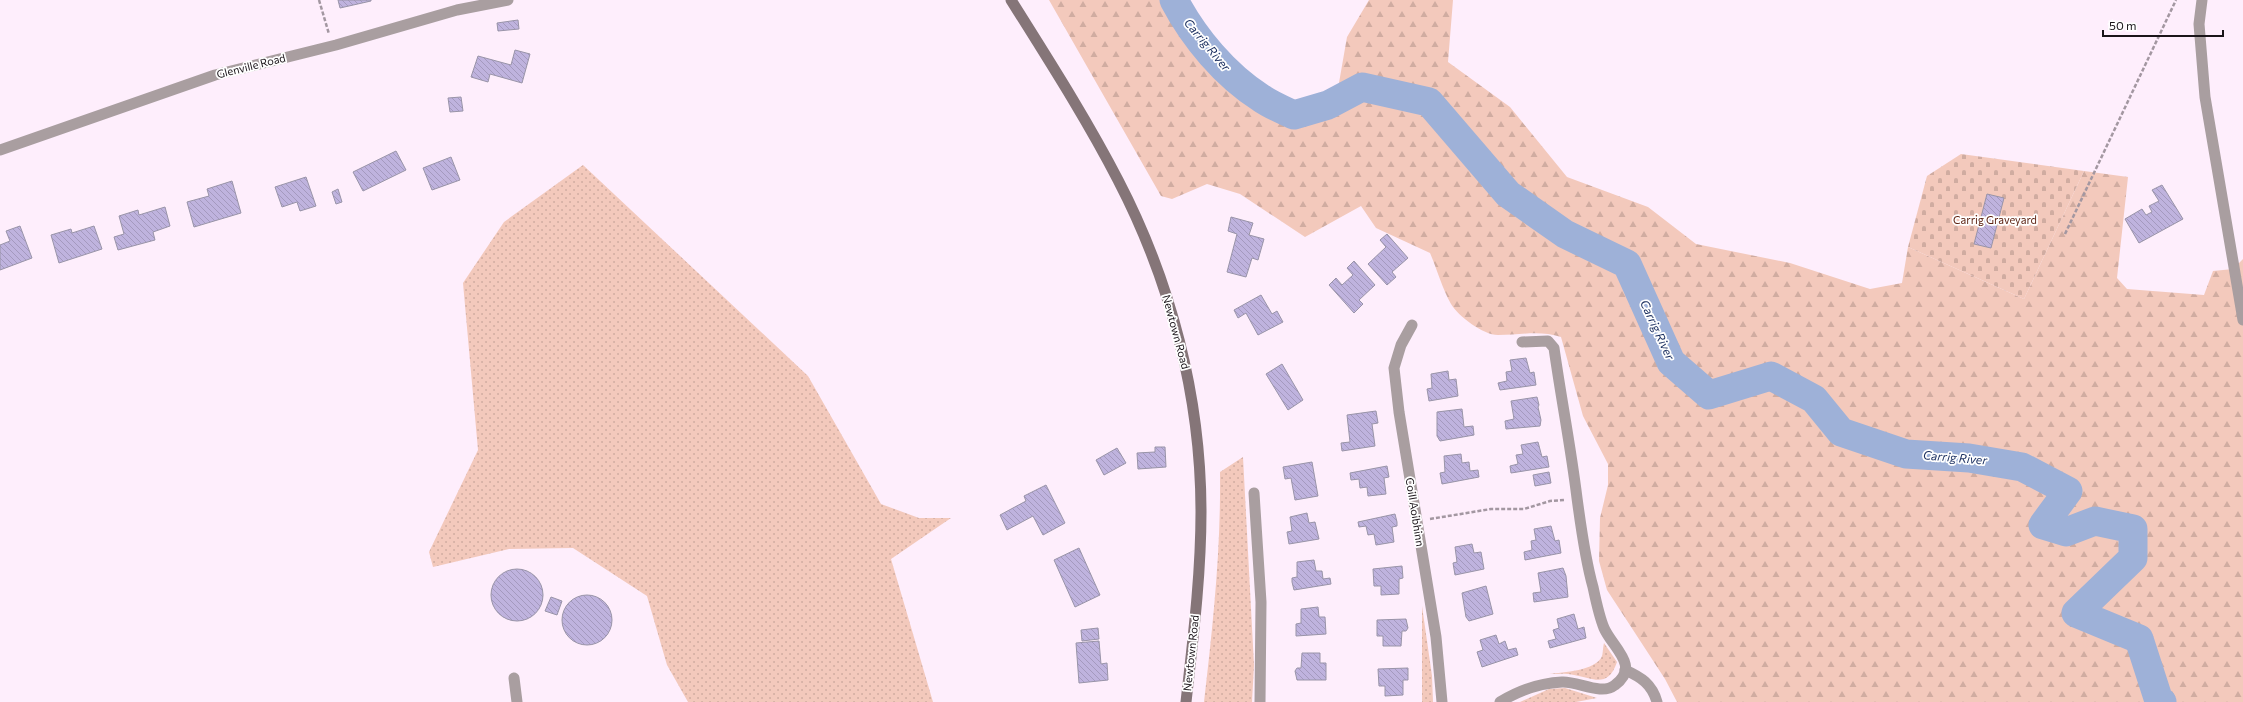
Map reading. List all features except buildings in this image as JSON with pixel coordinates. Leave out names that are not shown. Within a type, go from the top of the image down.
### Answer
[{"type":"main road","name":"Newtown Road","points":[[1011,0],[1065,87],[1119,181],[1160,274],[1178,334],[1190,387],[1198,442],[1201,511],[1198,570],[1186,702]]},
{"type":"street","name":"Glenville Road","points":[[0,150],[215,75],[332,46],[457,10],[508,0]]},
{"type":"street","points":[[2202,0],[2199,24],[2205,97],[2243,320]]},
{"type":"street","name":"Coill Aoibhinn","points":[[1412,325],[1401,345],[1394,368],[1399,412],[1436,637],[1442,702]]},
{"type":"street","points":[[1500,702],[1514,693],[1564,681],[1604,688],[1614,686],[1621,680],[1625,670],[1625,661],[1621,652],[1611,641],[1604,627],[1590,577],[1554,348],[1548,341],[1522,342]]},
{"type":"street","points":[[1254,493],[1261,602],[1260,702]]},
{"type":"street","points":[[1625,670],[1640,676],[1650,686],[1657,702]]},
{"type":"street","points":[[514,678],[517,702]]},
{"type":"path","points":[[319,0],[332,46]]},
{"type":"path","points":[[2065,234],[2176,0]]},
{"type":"path","points":[[1417,521],[1491,509],[1524,509],[1550,501],[1577,498]]},
{"type":"green space","points":[[1049,0],[1174,0],[1197,35],[1210,52],[1225,67],[1258,94],[1294,115],[1336,100],[1347,37],[1369,0],[1453,0],[1448,62],[1510,107],[1567,177],[1648,207],[1696,244],[1790,263],[1870,289],[1902,283],[1908,247],[2024,299],[2084,171],[2128,177],[2117,278],[2127,289],[2204,295],[2213,271],[2233,269],[2243,259],[2243,702],[1677,702],[1665,679],[1607,590],[1599,561],[1600,518],[1608,485],[1608,464],[1583,416],[1561,337],[1538,333],[1498,335],[1485,332],[1478,328],[1454,309],[1445,292],[1430,253],[1376,228],[1361,206],[1305,237],[1240,194],[1207,184],[1172,199],[1161,196]]},
{"type":"green space","name":"Carrig Graveyard","points":[[1961,154],[2084,171],[2024,299],[1908,247],[1927,176]]},
{"type":"green space","points":[[583,165],[808,376],[881,504],[919,518],[951,518],[891,559],[933,702],[688,702],[667,665],[647,596],[573,548],[509,549],[433,567],[429,552],[478,450],[463,283],[504,222]]},
{"type":"green space","points":[[1243,457],[1254,665],[1252,702],[1204,702],[1218,559],[1220,472]]},
{"type":"green space","points":[[1422,606],[1432,676],[1433,702],[1422,702]]},
{"type":"green space","points":[[1604,643],[1617,662],[1609,676],[1605,679],[1594,680],[1568,674],[1549,674],[1578,670],[1593,665],[1599,661],[1602,656]]},
{"type":"green space","points":[[1565,688],[1597,698],[1576,702],[1520,702],[1549,689]]},
{"type":"waterway","name":"Carrig River","points":[[1174,0],[1201,42],[1223,67],[1248,89],[1261,98],[1294,115],[1328,105],[1362,87],[1429,102],[1508,194],[1565,234],[1627,264],[1671,362],[1709,395],[1771,376],[1814,399],[1841,432],[1906,454],[1969,458],[2022,467],[2068,491],[2043,525],[2066,532],[2095,521],[2133,529],[2133,558],[2076,613],[2139,639],[2159,701],[2162,702]]}]
